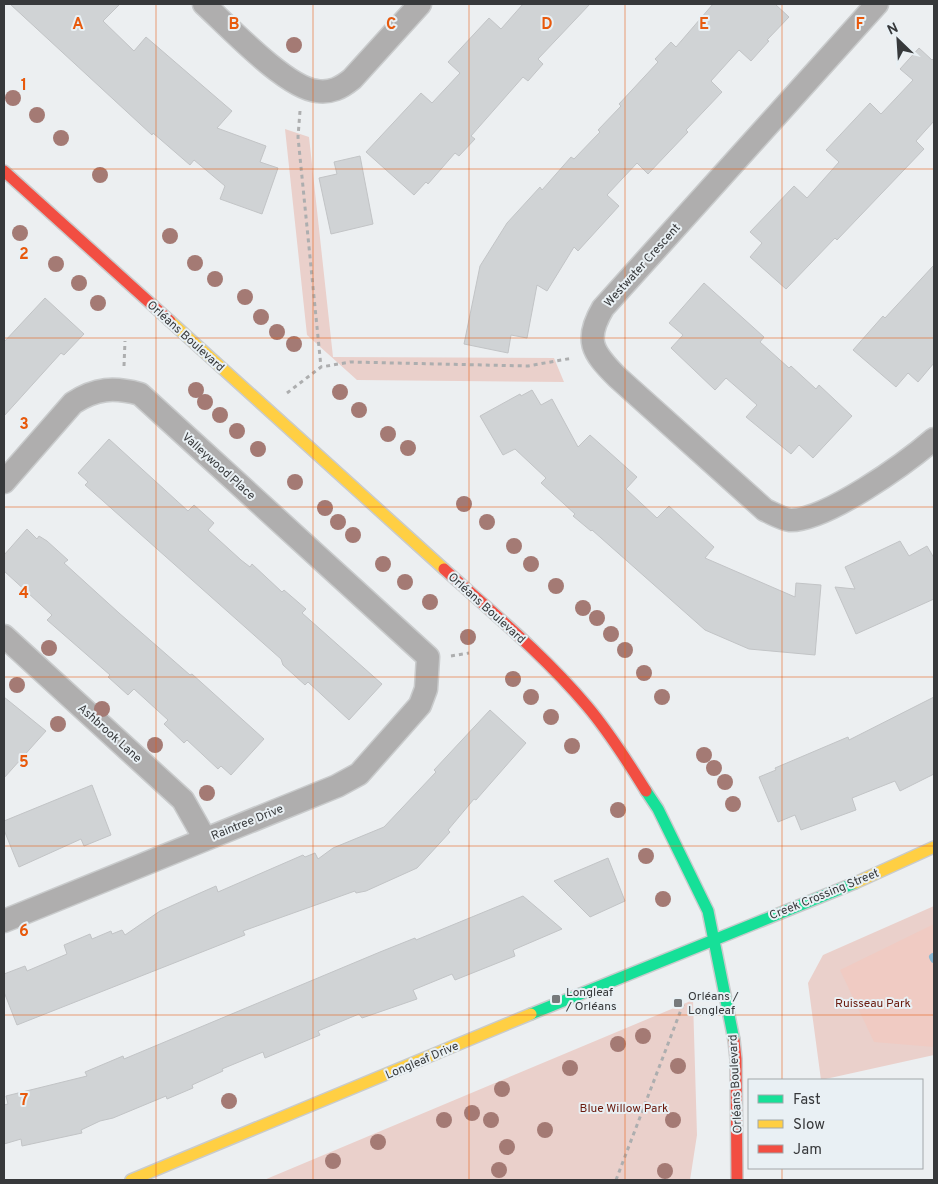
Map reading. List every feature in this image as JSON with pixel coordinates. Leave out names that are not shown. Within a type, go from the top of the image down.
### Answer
[{"type":"main road","name":"Orléans Boulevard","points":[[4,171],[530,647],[587,706],[625,757],[658,809],[708,912],[730,1018],[736,1059],[737,1180]]},
{"type":"main road","name":"Creek Crossing Street","points":[[713,939],[847,887],[934,847]]},
{"type":"main road","name":"Longleaf Drive","points":[[131,1180],[713,939]]},
{"type":"street","points":[[204,4],[284,76],[304,88],[316,91],[330,91],[342,87],[420,4]]},
{"type":"street","name":"Westwater Crescent","points":[[595,352],[591,336],[595,322],[603,308],[878,4]]},
{"type":"street","points":[[595,352],[617,377],[765,510],[788,520],[812,517],[850,497],[921,450],[934,439]]},
{"type":"street","name":"Valleywood Place","points":[[4,482],[74,404],[87,394],[102,389],[121,389],[140,394],[428,658]]},
{"type":"street","name":"Ashbrook Lane","points":[[4,636],[184,800],[205,838]]},
{"type":"street","name":"Raintree Drive","points":[[4,921],[337,786],[359,774],[420,705],[426,689],[428,658]]},
{"type":"path","points":[[304,88],[298,137],[321,367]]},
{"type":"path","points":[[268,410],[304,378],[321,367],[350,362],[528,366],[595,352]]},
{"type":"path","points":[[616,1180],[684,1002]]},
{"type":"green space","points":[[285,129],[309,137],[333,357],[554,358],[564,382],[357,380],[307,335]]},
{"type":"green space","name":"Ruisseau Park","points":[[934,906],[934,1055],[821,1079],[808,983],[823,955]]},
{"type":"green space","points":[[934,924],[934,1047],[874,1042],[840,970]]},
{"type":"green space","name":"Blue Willow Park","points":[[693,1000],[697,1135],[690,1180],[264,1180]]},
{"type":"building","points":[[10,4],[120,4],[103,21],[134,51],[146,37],[232,111],[217,128],[266,146],[260,162],[278,168],[262,214],[220,199],[225,186],[194,160],[190,165],[153,133],[152,135]]},
{"type":"building","points":[[523,4],[590,4],[538,59],[543,64],[528,81],[523,77],[471,136],[475,139],[459,156],[455,153],[428,184],[426,182],[414,195],[366,152],[421,93],[432,103],[460,73],[448,62],[489,18],[501,29]]},
{"type":"building","points":[[713,4],[775,4],[789,17],[767,40],[769,41],[751,61],[739,50],[711,81],[722,92],[686,130],[688,132],[648,174],[637,163],[607,195],[619,206],[578,251],[574,247],[547,291],[537,285],[527,338],[511,335],[508,353],[464,344],[480,266],[507,223],[540,187],[542,190],[571,157],[574,159],[600,132],[598,130],[621,106],[619,104],[658,62],[655,59],[671,42],[676,47]]},
{"type":"building","points":[[919,48],[932,60],[934,58],[934,121],[916,141],[924,149],[837,240],[835,238],[786,289],[750,257],[762,243],[750,232],[794,186],[807,198],[839,162],[826,150],[870,103],[881,114],[913,80],[900,69]]},
{"type":"building","points":[[360,156],[373,224],[331,234],[319,178],[337,174],[334,162]]},
{"type":"building","points":[[934,265],[934,363],[918,382],[908,373],[896,387],[853,350],[883,316],[885,318]]},
{"type":"building","points":[[704,283],[764,337],[760,342],[789,368],[791,366],[816,389],[819,385],[852,416],[813,458],[799,445],[791,454],[746,417],[757,405],[726,378],[715,390],[671,348],[683,335],[669,323]]},
{"type":"building","points":[[45,298],[84,334],[64,355],[61,353],[4,416],[4,342]]},
{"type":"building","points":[[532,390],[541,405],[552,399],[578,447],[590,435],[637,477],[626,489],[657,518],[669,506],[714,547],[705,558],[795,597],[796,583],[821,585],[815,655],[749,649],[705,630],[592,530],[573,516],[575,514],[541,483],[546,478],[515,449],[503,455],[480,416],[520,394],[521,396]]},
{"type":"building","points":[[109,439],[188,511],[194,505],[214,523],[208,530],[241,560],[250,567],[252,564],[282,592],[284,590],[306,609],[302,613],[382,684],[349,720],[308,682],[305,685],[283,665],[281,659],[85,485],[88,482],[78,473]]},
{"type":"building","points":[[27,529],[37,539],[39,536],[47,541],[68,560],[64,563],[264,739],[231,775],[221,766],[218,769],[187,740],[184,743],[164,724],[168,720],[134,689],[128,695],[108,677],[110,675],[47,620],[52,615],[4,571],[4,555]]},
{"type":"building","points":[[900,541],[909,556],[927,546],[934,558],[934,599],[856,634],[835,587],[855,589],[845,567]]},
{"type":"building","points":[[4,697],[46,731],[4,778]]},
{"type":"building","points":[[934,697],[934,774],[900,791],[895,781],[852,798],[856,810],[801,830],[795,815],[778,822],[759,777],[776,770],[775,768],[848,737],[849,740]]},
{"type":"building","points":[[490,710],[526,743],[476,800],[474,799],[448,830],[450,832],[417,868],[366,891],[356,893],[355,891],[243,931],[245,935],[17,1025],[4,992],[4,974],[25,966],[27,971],[67,954],[64,945],[90,934],[92,939],[111,931],[112,934],[122,930],[125,935],[160,911],[216,886],[218,892],[303,855],[305,857],[315,853],[318,859],[333,848],[384,827],[436,772],[434,770]]},
{"type":"building","points":[[92,785],[111,835],[84,846],[81,839],[19,867],[4,830],[4,821]]},
{"type":"building","points":[[608,858],[625,901],[590,917],[554,881]]},
{"type":"building","points":[[523,896],[562,929],[513,950],[515,956],[455,980],[452,974],[413,990],[417,999],[362,1018],[359,1014],[318,1031],[320,1035],[265,1058],[263,1052],[222,1069],[223,1071],[192,1085],[193,1088],[167,1099],[166,1096],[113,1118],[100,1121],[81,1130],[82,1133],[22,1146],[21,1139],[4,1144],[4,1105],[8,1104],[6,1096],[87,1076],[85,1072],[123,1056],[124,1059],[380,952],[415,938],[416,940]]},
{"type":"traffic: fast","points":[[646,791],[658,809],[708,911],[734,1040]]},
{"type":"traffic: fast","points":[[531,1014],[855,883]]},
{"type":"traffic: slow","points":[[170,321],[444,569]]},
{"type":"traffic: slow","points":[[855,883],[934,847]]},
{"type":"traffic: slow","points":[[131,1180],[531,1014]]},
{"type":"traffic: jam","points":[[4,171],[170,321]]},
{"type":"traffic: jam","points":[[444,569],[518,635],[571,688],[603,726],[646,791]]},
{"type":"traffic: jam","points":[[734,1040],[736,1059],[737,1180]]},
{"type":"place","name":"Longleaf / Orléans","points":[[556,999]]},
{"type":"place","name":"Orléans / Longleaf","points":[[678,1003]]}]
